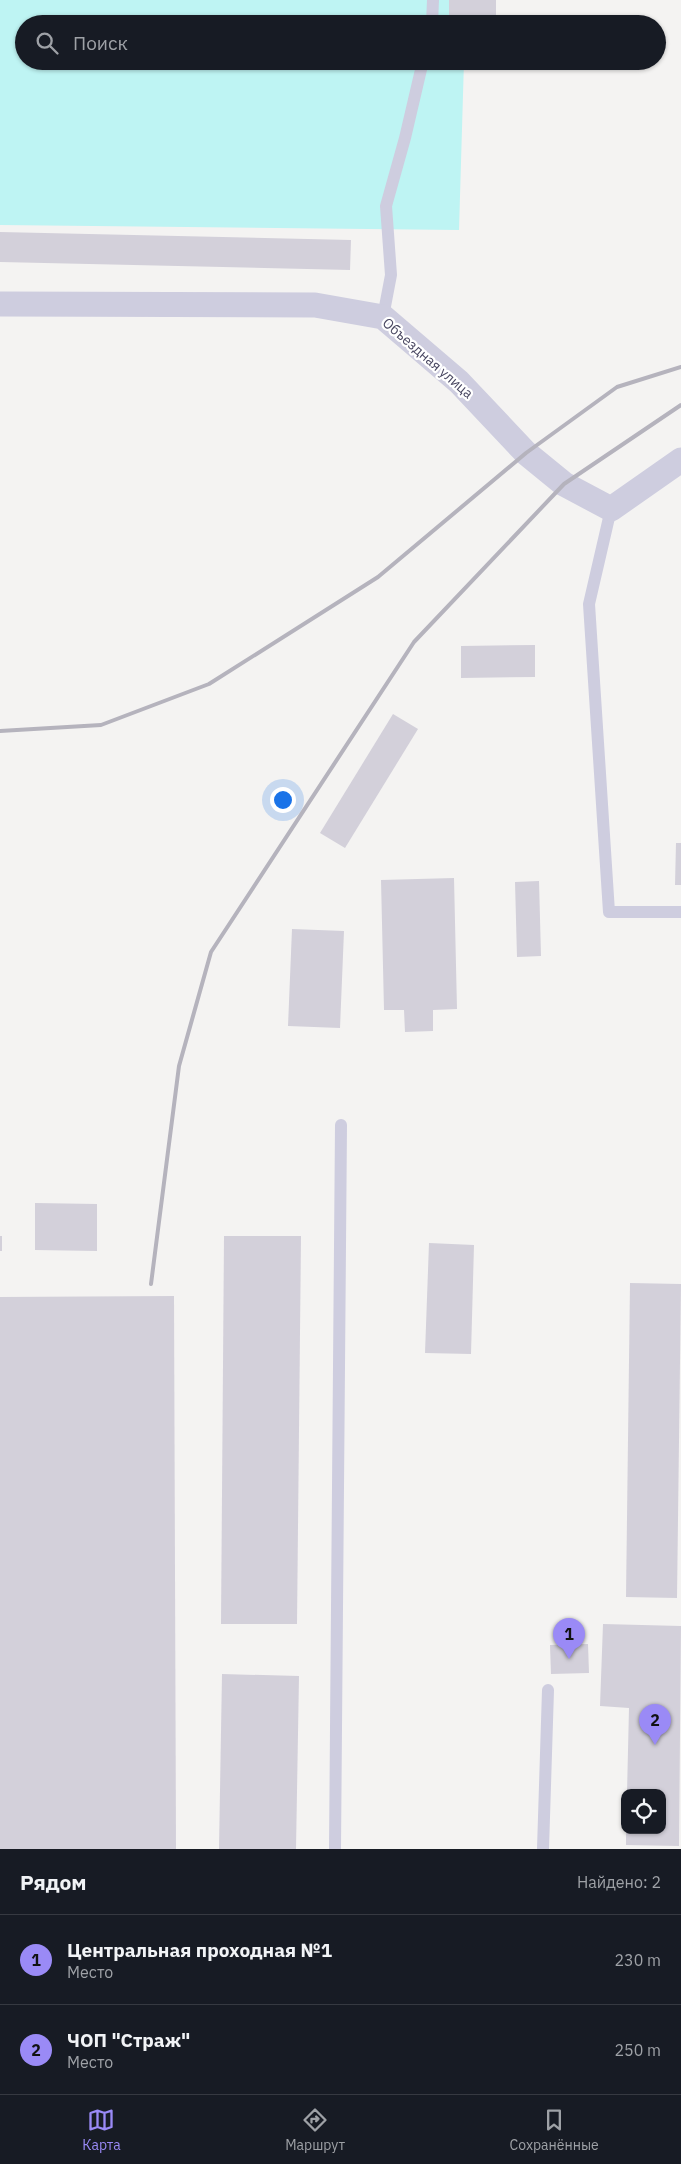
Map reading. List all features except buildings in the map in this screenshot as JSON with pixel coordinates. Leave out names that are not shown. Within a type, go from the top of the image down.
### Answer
[{"type":"street","name":"Объездная улица","points":[[0,304],[315,306],[383,316],[458,382],[526,453],[564,484],[611,509]]},
{"type":"street","points":[[611,509],[681,460]]},
{"type":"lane","points":[[432,15],[433,0]]},
{"type":"lane","points":[[383,316],[391,275],[386,206],[405,138],[421,70]]},
{"type":"lane","points":[[611,509],[589,604],[609,912],[681,912]]},
{"type":"lane","points":[[335,1849],[341,1125]]},
{"type":"lane","points":[[543,1849],[548,1690]]},
{"type":"shaded area","points":[[0,0],[465,0],[465,15],[15,15],[15,70],[464,70],[459,230],[0,225]]},
{"type":"railway","points":[[0,731],[101,725],[209,684],[378,577],[526,453],[617,387],[681,367]]},
{"type":"railway","points":[[151,1284],[179,1066],[211,952],[414,642],[564,484],[681,405]]},
{"type":"place","name":"Центральная проходная №1","points":[[569,1659]]},
{"type":"place","name":"ЧОП \"Страж\"","points":[[655,1745]]}]
